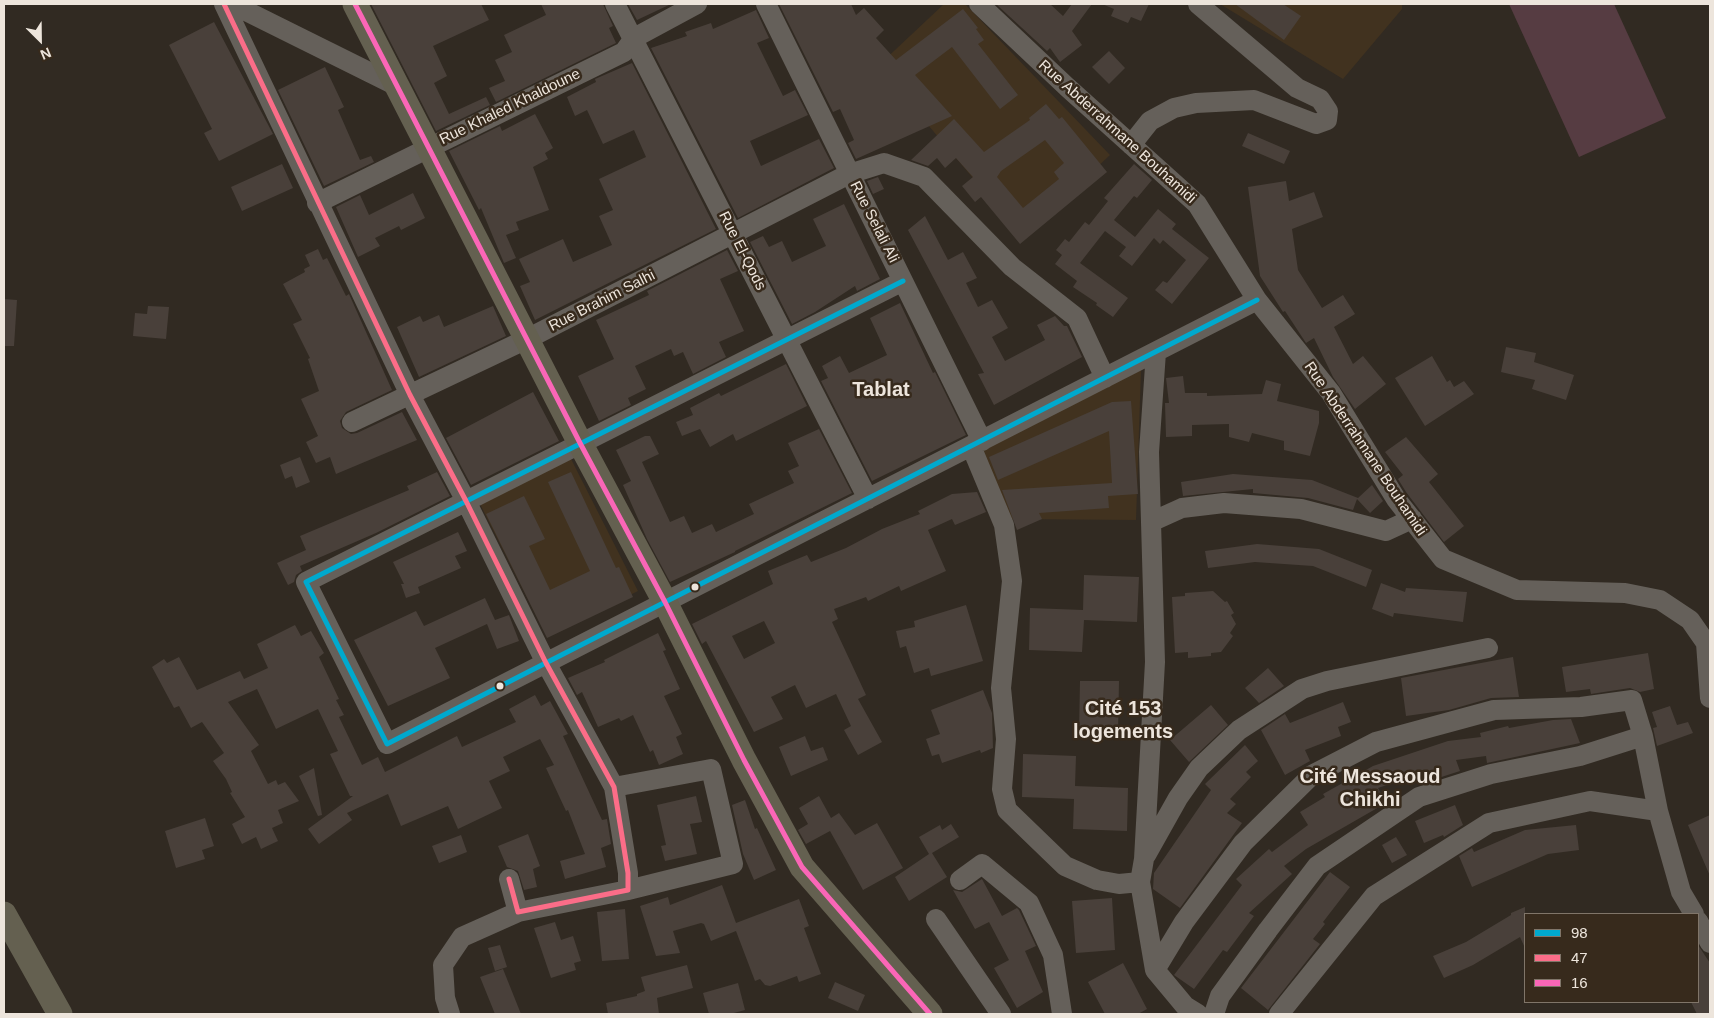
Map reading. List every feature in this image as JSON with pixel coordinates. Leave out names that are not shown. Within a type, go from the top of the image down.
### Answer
[{"type":"main road","points":[[355,4],[580,443],[666,602],[744,760],[802,868],[930,1014]]},
{"type":"main road","points":[[4,914],[60,1014]]},
{"type":"street","points":[[224,4],[410,395],[466,501],[546,664],[614,787],[628,873],[628,890]]},
{"type":"street","points":[[232,4],[395,85]]},
{"type":"street","name":"Rue El-Qods","points":[[615,4],[868,499]]},
{"type":"street","name":"Rue Khaled Khaldoune","points":[[317,202],[624,52],[634,38],[697,4]]},
{"type":"street","name":"Rue Selali Ali","points":[[766,4],[904,281],[976,444],[1004,525],[1012,581],[1001,688],[1006,739],[1002,789],[1007,810],[1066,866],[1097,880],[1119,884],[1140,882]]},
{"type":"street","name":"Rue Abderrahmane Bouhamidi","points":[[979,4],[1197,204],[1257,300],[1331,393],[1396,499],[1443,559],[1517,590],[1625,593],[1660,600],[1690,620],[1706,643],[1710,698]]},
{"type":"street","points":[[1131,145],[1150,121],[1174,108],[1196,103],[1254,100],[1316,124],[1327,120],[1328,111],[1320,99],[1297,88],[1198,4]]},
{"type":"street","name":"Rue Brahim Salhi","points":[[352,422],[527,339],[850,174],[884,163],[924,176],[1012,267],[1077,318],[1105,378]]},
{"type":"street","points":[[904,281],[787,338],[306,582],[388,744],[1257,300]]},
{"type":"street","points":[[1156,352],[1149,452],[1155,662],[1144,859],[1140,882],[1155,970],[1184,1006],[1198,1014]]},
{"type":"street","points":[[1151,522],[1182,508],[1224,504],[1301,509],[1386,531],[1412,519]]},
{"type":"street","points":[[1144,859],[1178,798],[1199,768],[1239,730],[1302,689],[1327,681],[1488,648]]},
{"type":"street","points":[[1155,970],[1184,922],[1243,843],[1312,775],[1376,742],[1494,710],[1580,707],[1632,700],[1642,736],[1658,811],[1681,892],[1693,913]]},
{"type":"street","points":[[1214,1014],[1220,996],[1317,866],[1419,797],[1491,774],[1580,756],[1642,736]]},
{"type":"street","points":[[614,787],[711,769],[734,760],[744,760]]},
{"type":"street","points":[[450,1014],[445,998],[444,965],[462,937],[518,912],[628,890],[733,864],[711,769]]},
{"type":"street","points":[[1280,1014],[1374,896],[1489,823],[1590,801],[1658,811]]},
{"type":"street","points":[[960,880],[982,864],[1029,903],[1053,955],[1062,1014]]},
{"type":"street","points":[[509,879],[518,912]]},
{"type":"street","points":[[936,919],[1001,1014]]},
{"type":"street","points":[[1699,923],[1710,943]]},
{"type":"shaded area","points":[[944,4],[965,4],[1110,155],[1023,237],[878,66]]},
{"type":"shaded area","points":[[1220,4],[1402,4],[1402,9],[1343,79]]},
{"type":"shaded area","points":[[1509,4],[1614,4],[1666,118],[1579,157]]},
{"type":"shaded area","points":[[1141,370],[1136,520],[1012,519],[979,447]]},
{"type":"shaded area","points":[[570,457],[638,591],[547,637],[479,502]]},
{"type":"building","points":[[371,4],[481,4],[489,20],[433,46],[447,76],[434,83],[449,114],[486,97],[490,105],[436,131]]},
{"type":"building","points":[[541,4],[603,4],[613,26],[609,28],[616,43],[496,102],[489,88],[505,81],[495,60],[512,52],[504,35],[546,15]]},
{"type":"building","points":[[628,4],[671,4],[637,20]]},
{"type":"building","points":[[779,4],[851,4],[856,15],[864,8],[884,30],[876,38],[896,60],[963,9],[978,28],[976,29],[984,40],[978,44],[1018,95],[1000,109],[952,47],[915,75],[952,116],[856,159],[848,143],[854,140],[840,109],[833,112]]},
{"type":"building","points":[[996,4],[1050,4],[1063,16],[1072,4],[1092,4],[1072,31],[1082,45],[1060,62],[1050,48],[1047,51]]},
{"type":"building","points":[[1102,4],[1149,4],[1141,21],[1131,17],[1128,23],[1111,16],[1114,9]]},
{"type":"building","points":[[1235,4],[1283,4],[1301,16],[1284,40]]},
{"type":"building","points":[[756,10],[769,38],[757,43],[783,96],[795,90],[808,115],[750,141],[761,166],[819,139],[834,168],[738,218],[651,48],[687,36],[685,32],[711,23],[713,29]]},
{"type":"building","points":[[214,22],[273,134],[219,161],[204,133],[212,129],[169,45]]},
{"type":"building","points":[[1109,51],[1125,68],[1109,84],[1092,67]]},
{"type":"building","points":[[632,63],[716,229],[535,320],[520,286],[530,282],[519,259],[563,239],[573,262],[612,245],[599,216],[613,210],[599,179],[646,157],[634,130],[603,144],[587,110],[575,116],[567,97],[596,82],[595,79]]},
{"type":"building","points":[[325,67],[344,107],[338,110],[360,160],[371,156],[374,162],[324,186],[278,90]]},
{"type":"building","points":[[1046,104],[1059,119],[1062,117],[1107,172],[1020,244],[981,197],[975,202],[962,186],[973,177],[956,158],[945,168],[937,158],[928,166],[911,160],[954,119],[984,152],[1030,120],[1029,118]],"holes":[[[1045,140],[1064,163],[1054,172],[1059,179],[1023,208],[997,177],[1001,171]]]},
{"type":"building","points":[[535,114],[553,148],[545,153],[548,159],[533,167],[549,210],[516,222],[519,230],[506,235],[516,258],[504,263],[481,208],[479,210],[449,151],[500,126],[502,131]]},
{"type":"building","points":[[1248,133],[1290,151],[1284,164],[1242,146]]},
{"type":"building","points":[[282,164],[293,188],[242,211],[231,187]]},
{"type":"building","points":[[1134,164],[1152,180],[1137,198],[1134,196],[1114,220],[1135,237],[1158,209],[1176,224],[1172,229],[1209,258],[1172,304],[1155,290],[1163,281],[1167,283],[1186,260],[1163,240],[1160,244],[1154,238],[1132,266],[1119,256],[1126,247],[1105,231],[1080,263],[1128,298],[1113,317],[1096,305],[1097,303],[1073,287],[1077,281],[1055,264],[1062,255],[1056,250],[1065,239],[1069,242],[1085,222],[1089,225],[1108,201],[1104,198]]},
{"type":"building","points":[[878,177],[884,189],[873,194],[867,181]]},
{"type":"building","points":[[1286,181],[1289,201],[1314,192],[1323,217],[1292,229],[1298,270],[1322,308],[1343,295],[1355,314],[1334,327],[1353,364],[1363,356],[1386,384],[1355,409],[1333,377],[1314,338],[1306,343],[1260,276],[1248,187]]},
{"type":"building","points":[[413,193],[425,218],[401,230],[399,226],[375,238],[380,246],[358,257],[336,207],[360,195],[369,215]]},
{"type":"building","points":[[844,204],[880,279],[857,291],[855,286],[815,312],[792,324],[750,242],[763,236],[769,247],[782,241],[792,262],[826,246],[813,219]]},
{"type":"building","points":[[925,216],[948,260],[963,252],[977,278],[966,283],[978,307],[992,300],[1008,328],[992,337],[1005,361],[1045,340],[1037,325],[1055,316],[1064,326],[1067,326],[1082,357],[994,405],[978,374],[984,373],[908,230]]},
{"type":"building","points":[[318,249],[323,260],[327,258],[346,296],[349,294],[392,390],[346,412],[340,421],[342,428],[351,434],[357,433],[402,412],[417,440],[336,474],[330,457],[316,463],[306,442],[318,436],[301,399],[319,391],[308,359],[310,358],[293,324],[302,320],[283,284],[305,272],[304,269],[310,266],[305,255]]},
{"type":"building","points":[[727,250],[738,271],[720,279],[744,331],[719,342],[726,357],[693,374],[683,352],[674,356],[671,349],[635,366],[646,389],[628,398],[631,405],[599,421],[578,376],[614,359],[596,320],[649,295],[647,291]]},
{"type":"building","points":[[4,299],[17,300],[14,346],[4,346]]},
{"type":"building","points":[[900,303],[933,373],[935,372],[966,435],[872,481],[821,381],[828,378],[822,366],[840,356],[849,373],[887,355],[870,318]]},
{"type":"building","points":[[148,306],[169,307],[166,339],[133,336],[135,313],[147,314]]},
{"type":"building","points":[[493,306],[506,336],[419,377],[397,327],[420,316],[423,322],[439,315],[444,327]]},
{"type":"building","points":[[1506,347],[1536,353],[1534,362],[1574,375],[1566,400],[1532,389],[1535,380],[1501,372]]},
{"type":"building","points":[[1432,356],[1447,382],[1450,380],[1454,387],[1464,381],[1474,394],[1425,426],[1395,378]]},
{"type":"building","points":[[786,364],[807,406],[736,441],[733,434],[710,447],[700,429],[682,436],[676,422],[693,415],[690,408],[719,393],[721,396]]},
{"type":"building","points":[[1183,376],[1185,393],[1207,393],[1207,396],[1262,394],[1266,380],[1281,384],[1277,401],[1319,411],[1319,423],[1310,456],[1284,450],[1284,441],[1252,433],[1249,442],[1229,437],[1229,424],[1192,425],[1192,436],[1166,437],[1165,403],[1169,403],[1166,378]]},
{"type":"building","points":[[533,392],[559,441],[471,485],[446,438]]},
{"type":"building","points":[[1131,401],[1138,494],[1108,496],[1109,508],[1039,513],[1042,519],[1017,530],[1002,490],[1112,483],[1109,431],[998,480],[989,457],[1112,402]]},
{"type":"building","points":[[819,429],[852,493],[735,552],[670,582],[647,539],[623,485],[631,481],[616,450],[645,436],[650,436],[659,454],[642,462],[670,522],[684,516],[692,533],[712,524],[716,532],[754,514],[749,504],[794,483],[788,471],[799,466],[788,443]]},
{"type":"building","points":[[1406,437],[1438,474],[1429,482],[1464,526],[1444,542],[1406,492],[1398,479],[1403,475],[1385,452]]},
{"type":"building","points":[[300,457],[310,482],[296,488],[292,476],[285,479],[280,465]]},
{"type":"building","points":[[437,472],[450,496],[376,533],[300,566],[302,571],[296,575],[294,582],[288,585],[277,563],[306,550],[300,536],[409,490],[407,486]]},
{"type":"building","points":[[571,472],[616,568],[619,567],[633,597],[547,638],[486,514],[524,496],[545,539],[529,546],[550,590],[590,571],[548,482]]},
{"type":"building","points":[[1233,474],[1312,480],[1358,498],[1372,485],[1383,501],[1370,513],[1357,499],[1353,510],[1308,498],[1253,493],[1253,489],[1183,496],[1181,482]]},
{"type":"building","points":[[977,492],[986,512],[955,525],[952,519],[928,530],[946,571],[901,591],[899,586],[868,601],[866,597],[834,609],[838,619],[832,622],[866,695],[858,699],[882,742],[858,755],[844,730],[851,726],[836,694],[806,708],[795,685],[771,697],[783,719],[754,732],[706,641],[702,644],[692,624],[773,584],[768,571],[807,555],[811,562],[846,548],[882,529],[920,514],[918,511],[952,494]],"holes":[[[764,621],[775,643],[744,659],[732,636]]]},
{"type":"building","points":[[458,532],[467,551],[455,556],[461,568],[418,587],[420,593],[406,598],[401,584],[404,584],[393,562]]},
{"type":"building","points":[[1257,544],[1319,549],[1372,570],[1366,587],[1313,566],[1255,562],[1208,568],[1205,551]]},
{"type":"building","points":[[1084,575],[1139,577],[1137,622],[1084,620],[1082,652],[1029,650],[1030,608],[1083,610]]},
{"type":"building","points":[[1381,583],[1405,592],[1406,588],[1467,592],[1463,622],[1394,613],[1393,617],[1372,609]]},
{"type":"building","points":[[1213,591],[1225,602],[1227,601],[1234,613],[1231,615],[1236,624],[1230,633],[1233,636],[1221,652],[1211,653],[1211,656],[1188,658],[1188,652],[1175,653],[1172,597],[1185,596],[1185,593]]},
{"type":"building","points":[[485,598],[495,620],[509,615],[519,641],[497,649],[487,624],[435,648],[450,678],[388,706],[354,640],[416,611],[424,626]]},
{"type":"building","points":[[966,605],[983,661],[931,676],[929,668],[914,673],[906,646],[900,648],[896,631],[915,627],[914,621]]},
{"type":"building","points":[[295,625],[301,636],[311,631],[324,653],[319,657],[339,699],[336,700],[344,715],[339,717],[362,765],[378,757],[385,772],[457,736],[462,747],[516,722],[509,709],[535,695],[541,706],[550,701],[568,734],[563,736],[602,820],[607,819],[611,844],[601,848],[606,867],[565,879],[560,861],[585,854],[568,810],[566,811],[546,768],[554,765],[540,739],[503,757],[510,771],[489,781],[502,808],[458,829],[448,806],[401,826],[388,794],[347,813],[352,820],[319,844],[308,829],[353,796],[350,796],[330,754],[338,751],[318,709],[276,729],[257,689],[228,702],[259,745],[251,751],[268,784],[276,780],[278,785],[285,782],[299,801],[278,810],[283,823],[272,828],[278,841],[261,849],[256,837],[242,844],[232,824],[245,817],[230,793],[232,792],[226,779],[213,761],[224,753],[202,722],[191,728],[179,706],[174,708],[152,667],[164,659],[167,663],[179,657],[197,690],[240,671],[244,679],[268,668],[257,644]]},
{"type":"building","points":[[658,633],[666,650],[663,651],[680,689],[664,696],[682,734],[676,737],[683,754],[659,765],[653,750],[650,752],[633,715],[621,721],[619,718],[598,727],[582,692],[577,695],[568,678],[605,662],[604,660]]},
{"type":"building","points":[[1648,653],[1654,689],[1640,692],[1630,688],[1591,694],[1590,689],[1566,692],[1562,667]]},
{"type":"building","points":[[1513,657],[1519,697],[1491,698],[1449,710],[1406,716],[1401,678]]},
{"type":"building","points":[[1268,668],[1284,686],[1259,703],[1245,688]]},
{"type":"building","points":[[1080,681],[1119,681],[1118,734],[1079,733]]},
{"type":"building","points":[[983,690],[992,713],[993,748],[981,753],[980,750],[942,763],[939,754],[932,756],[926,739],[940,734],[931,710]]},
{"type":"building","points":[[1343,702],[1351,722],[1338,727],[1341,736],[1305,750],[1310,761],[1285,775],[1261,730],[1285,714],[1290,723]]},
{"type":"building","points":[[1211,705],[1228,725],[1189,762],[1170,740]]},
{"type":"building","points":[[1670,706],[1677,725],[1688,722],[1693,733],[1657,746],[1653,728],[1657,727],[1652,712]]},
{"type":"building","points":[[1571,719],[1580,743],[1487,763],[1486,756],[1456,760],[1460,771],[1429,781],[1426,772],[1378,788],[1386,803],[1306,849],[1284,866],[1292,874],[1249,913],[1254,916],[1227,952],[1223,950],[1194,989],[1174,975],[1242,885],[1236,879],[1269,849],[1272,852],[1308,825],[1300,812],[1325,797],[1323,794],[1373,766],[1448,741],[1481,737],[1480,733],[1508,726],[1509,728],[1553,720]]},
{"type":"building","points":[[805,736],[811,751],[823,747],[828,760],[791,776],[779,747]]},
{"type":"building","points":[[1245,745],[1258,761],[1246,772],[1251,777],[1230,799],[1236,804],[1227,813],[1242,823],[1180,908],[1153,889],[1154,873],[1211,790],[1205,784]]},
{"type":"building","points":[[1023,754],[1076,756],[1075,786],[1128,788],[1127,831],[1073,829],[1074,799],[1022,797]]},
{"type":"building","points":[[314,768],[322,815],[318,816],[299,776]]},
{"type":"building","points":[[696,796],[702,822],[690,824],[697,854],[665,861],[661,846],[666,845],[657,805]]},
{"type":"building","points":[[819,796],[831,818],[839,813],[855,835],[877,823],[903,868],[863,890],[830,831],[806,844],[798,830],[808,824],[799,808]]},
{"type":"building","points":[[745,800],[755,829],[757,828],[776,870],[754,880],[743,854],[732,805]]},
{"type":"building","points":[[1455,805],[1463,825],[1444,837],[1443,835],[1424,843],[1415,821]]},
{"type":"building","points":[[1710,815],[1710,876],[1688,825]]},
{"type":"building","points":[[205,818],[214,846],[202,850],[205,859],[176,868],[165,831]]},
{"type":"building","points":[[951,824],[959,837],[932,853],[947,877],[909,901],[895,877],[929,854],[919,837],[940,825],[942,830]]},
{"type":"building","points":[[1576,825],[1579,850],[1548,854],[1472,887],[1459,856],[1472,848],[1474,852],[1525,830]]},
{"type":"building","points":[[528,834],[540,866],[533,869],[537,887],[524,890],[518,871],[507,867],[498,846]]},
{"type":"building","points":[[461,835],[467,852],[439,863],[432,846]]},
{"type":"building","points":[[1396,837],[1407,855],[1392,863],[1382,845]]},
{"type":"building","points":[[1330,872],[1350,887],[1323,922],[1325,924],[1313,939],[1320,944],[1268,1010],[1241,988]]},
{"type":"building","points":[[982,879],[1002,916],[1017,908],[1019,910],[1036,946],[1025,951],[1043,992],[1017,1008],[994,968],[1009,960],[989,922],[975,929],[953,890],[962,892]]},
{"type":"building","points":[[722,885],[736,923],[799,899],[809,926],[804,928],[821,974],[799,982],[797,976],[770,986],[765,985],[760,979],[755,981],[736,931],[711,941],[704,924],[701,923],[673,931],[680,953],[656,956],[640,906],[668,897],[670,905]]},
{"type":"building","points":[[1112,898],[1115,950],[1076,953],[1072,901]]},
{"type":"building","points":[[1525,907],[1524,946],[1520,937],[1473,965],[1444,978],[1433,956],[1466,942],[1511,915],[1511,913]]},
{"type":"building","points":[[625,909],[629,959],[602,961],[597,912]]},
{"type":"building","points":[[555,922],[561,940],[573,936],[581,961],[574,963],[576,970],[551,978],[534,928]]},
{"type":"building","points":[[500,945],[507,967],[495,971],[488,948]]},
{"type":"building","points":[[1699,946],[1710,963],[1710,1014],[1697,1014],[1692,1003],[1699,1003]]},
{"type":"building","points":[[1123,963],[1147,1009],[1138,1014],[1105,1014],[1088,982]]},
{"type":"building","points":[[687,965],[693,988],[657,998],[659,1014],[608,1014],[606,1003],[637,996],[637,994],[645,991],[641,977]]},
{"type":"building","points":[[503,969],[521,1014],[495,1014],[480,977]]},
{"type":"building","points":[[835,982],[865,995],[858,1011],[828,998]]},
{"type":"building","points":[[738,983],[745,1010],[730,1014],[709,1014],[703,993]]},
{"type":"transit line","name":"47","points":[[224,4],[410,395],[466,501],[546,663],[614,787],[628,873],[628,890],[518,912],[509,879]]},
{"type":"transit line","name":"16","points":[[355,4],[580,443],[665,602],[744,760],[802,867],[930,1014]]},
{"type":"transit line","name":"98","points":[[903,281],[306,582],[387,744],[1257,300]]},
{"type":"district","name":"Tablat","points":[[881,390]]},
{"type":"district","name":"Cité 153 logements","points":[[1123,720]]},
{"type":"district","name":"Cité Messaoud Chikhi","points":[[1370,788]]}]
